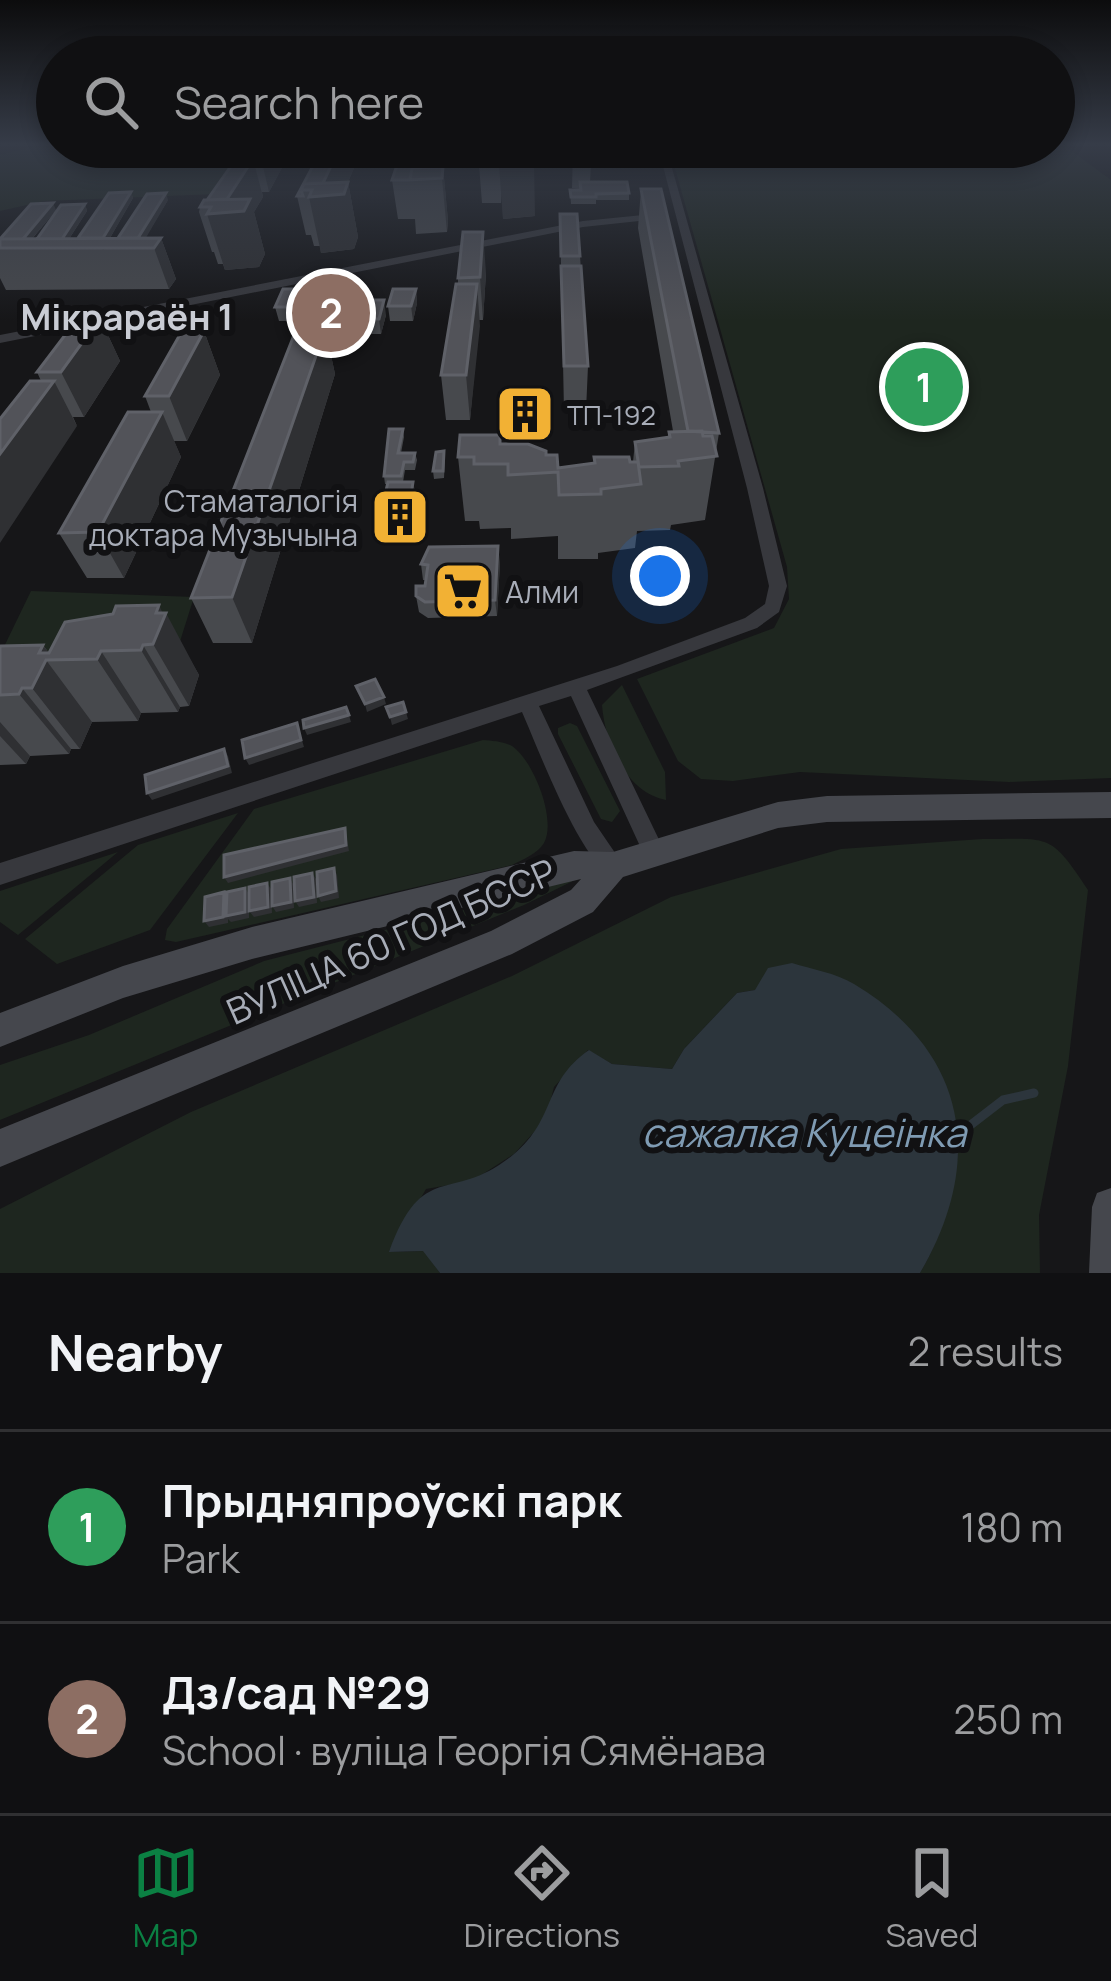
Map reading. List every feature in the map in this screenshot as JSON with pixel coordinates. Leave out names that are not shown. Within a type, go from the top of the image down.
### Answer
[{"type":"main road","points":[[613,866],[652,850],[778,815],[827,809],[1111,805]]},
{"type":"main road","name":"ВУЛІЦА 60 ГОД БССР","points":[[0,1030],[123,982],[251,944],[574,866],[613,866]]},
{"type":"main road","name":"ВУЛІЦА 60 ГОД БССР","points":[[0,1148],[501,943],[582,901],[613,866]]},
{"type":"main road","points":[[1108,1273],[1111,1208]]},
{"type":"street","points":[[0,874],[576,686],[751,623],[772,608],[778,586],[676,202]]},
{"type":"street","points":[[0,339],[584,224],[680,216]]},
{"type":"street","points":[[576,686],[652,850]]},
{"type":"street","points":[[527,702],[586,829],[613,866]]},
{"type":"shaded area","points":[[0,202],[39,202],[0,211]]},
{"type":"shaded area","points":[[685,202],[1111,202],[1111,778],[1009,782],[800,772],[733,781],[701,779],[678,761],[637,679],[774,628],[789,599],[787,567]]},
{"type":"shaded area","points":[[31,591],[194,597],[176,654],[0,655]]},
{"type":"shaded area","points":[[622,685],[665,772],[666,800],[629,777],[613,750],[602,705]]},
{"type":"shaded area","points":[[570,723],[577,726],[620,811],[612,822],[601,819],[558,734],[558,728]]},
{"type":"shaded area","points":[[483,740],[501,742],[520,753],[541,791],[547,833],[544,843],[529,856],[512,865],[176,942],[165,940],[167,929],[254,809]]},
{"type":"shaded area","points":[[238,813],[150,930],[57,964],[25,939],[138,845]]},
{"type":"shaded area","points":[[982,839],[1046,843],[1065,858],[1088,890],[1068,1066],[1039,1215],[1040,1273],[920,1273],[949,1204],[960,1131],[755,990],[737,993],[684,1049],[672,1069],[612,1064],[588,1050],[554,1087],[546,1119],[514,1154],[472,1181],[426,1189],[390,1252],[424,1251],[440,1273],[0,1273],[0,1209],[191,1112],[512,976],[671,897],[841,849]]},
{"type":"shaded area","points":[[118,852],[18,935],[0,922],[0,891]]},
{"type":"shaded area","points":[[573,875],[575,880],[524,905],[0,1120],[0,1065],[89,1035],[264,961],[502,900]]},
{"type":"water","name":"сажалка Куцеінка","points":[[792,963],[847,980],[893,1012],[922,1043],[943,1076],[958,1151],[941,1232],[920,1273],[440,1273],[423,1251],[389,1252],[414,1204],[427,1193],[492,1169],[528,1141],[564,1075],[589,1050],[612,1064],[672,1069],[684,1049],[737,993],[755,990],[768,968]]},
{"type":"building","points":[[103,202],[125,202],[103,238],[78,238]]},
{"type":"building","points":[[141,202],[160,202],[138,238],[118,238]]},
{"type":"building","points":[[203,202],[248,202],[244,211],[207,214],[211,207],[200,207]]},
{"type":"building","points":[[644,202],[664,202],[719,433],[688,431]]},
{"type":"building","points":[[53,203],[23,239],[0,239],[31,204]]},
{"type":"building","points":[[85,204],[62,239],[37,239],[61,205]]},
{"type":"building","points":[[560,214],[577,214],[580,256],[561,256]]},
{"type":"building","points":[[463,232],[483,232],[480,277],[458,278]]},
{"type":"building","points":[[161,238],[154,248],[0,248],[0,239]]},
{"type":"building","points":[[561,266],[581,266],[588,366],[564,366]]},
{"type":"building","points":[[456,284],[477,284],[466,375],[441,375]]},
{"type":"building","points":[[283,289],[306,289],[299,307],[275,307]]},
{"type":"building","points":[[337,289],[360,289],[356,300],[384,300],[379,319],[354,319],[358,306],[331,307]]},
{"type":"building","points":[[393,289],[416,289],[411,306],[388,306]]},
{"type":"building","points":[[303,301],[329,301],[322,318],[296,318]]},
{"type":"building","points":[[78,318],[100,318],[61,372],[37,372]]},
{"type":"building","points":[[296,330],[325,330],[232,597],[191,598]]},
{"type":"building","points":[[182,331],[204,331],[169,396],[145,396]]},
{"type":"building","points":[[30,381],[54,381],[0,454],[0,419]]},
{"type":"building","points":[[534,402],[535,409],[514,409],[514,403]]},
{"type":"building","points":[[128,412],[162,412],[98,532],[59,533]]},
{"type":"building","points":[[389,429],[403,429],[398,453],[415,453],[413,462],[404,462],[401,476],[384,476]]},
{"type":"building","points":[[702,431],[703,436],[712,436],[717,456],[678,461],[679,466],[639,467],[635,442],[670,437],[669,432]]},
{"type":"building","points":[[460,435],[500,435],[500,444],[528,444],[546,455],[557,455],[558,468],[595,463],[594,457],[629,457],[630,462],[638,462],[641,484],[601,489],[601,494],[559,495],[558,472],[508,475],[508,464],[474,464],[474,457],[458,457]]},
{"type":"building","points":[[444,451],[443,471],[433,471],[436,452]]},
{"type":"building","points":[[388,482],[413,482],[409,508],[382,508]]},
{"type":"building","name":"Алми","points":[[498,546],[495,600],[425,602],[416,596],[416,586],[425,586],[428,565],[421,564],[429,547]]},
{"type":"building","points":[[159,605],[156,613],[166,613],[153,644],[141,650],[101,651],[97,659],[46,660],[32,688],[0,695],[0,646],[43,645],[39,653],[49,653],[65,622],[113,614],[116,606]]},
{"type":"building","points":[[375,679],[384,697],[365,704],[356,686]]},
{"type":"building","points":[[403,702],[406,712],[390,717],[386,707]]},
{"type":"building","points":[[346,707],[349,715],[304,728],[303,720]]},
{"type":"building","points":[[297,723],[301,740],[245,758],[242,740]]},
{"type":"building","points":[[224,749],[228,766],[147,793],[145,775]]},
{"type":"building","points":[[345,828],[346,845],[224,877],[224,855]]},
{"type":"building","points":[[334,868],[336,891],[318,896],[317,872]]},
{"type":"building","points":[[312,873],[314,897],[295,901],[294,877]]},
{"type":"building","points":[[290,878],[291,902],[272,906],[272,882]]},
{"type":"building","points":[[267,883],[268,907],[249,911],[249,887]]},
{"type":"building","points":[[245,888],[245,912],[226,916],[227,892]]},
{"type":"building","points":[[224,892],[223,917],[204,921],[205,897]]},
{"type":"waterway","points":[[955,1137],[1003,1100],[1034,1093]]},
{"type":"place","name":"Дз/сад №29","points":[[331,313]]},
{"type":"place","name":"Прыдняпроўскі парк","points":[[924,387]]},
{"type":"place","name":"ТП-192","points":[[525,414]]},
{"type":"place","name":"Стаматалогія доктара Музычына","points":[[400,517]]},
{"type":"place","name":"Алми","points":[[463,591]]},
{"type":"district","name":"Мікрараён 1","points":[[127,316]]}]
